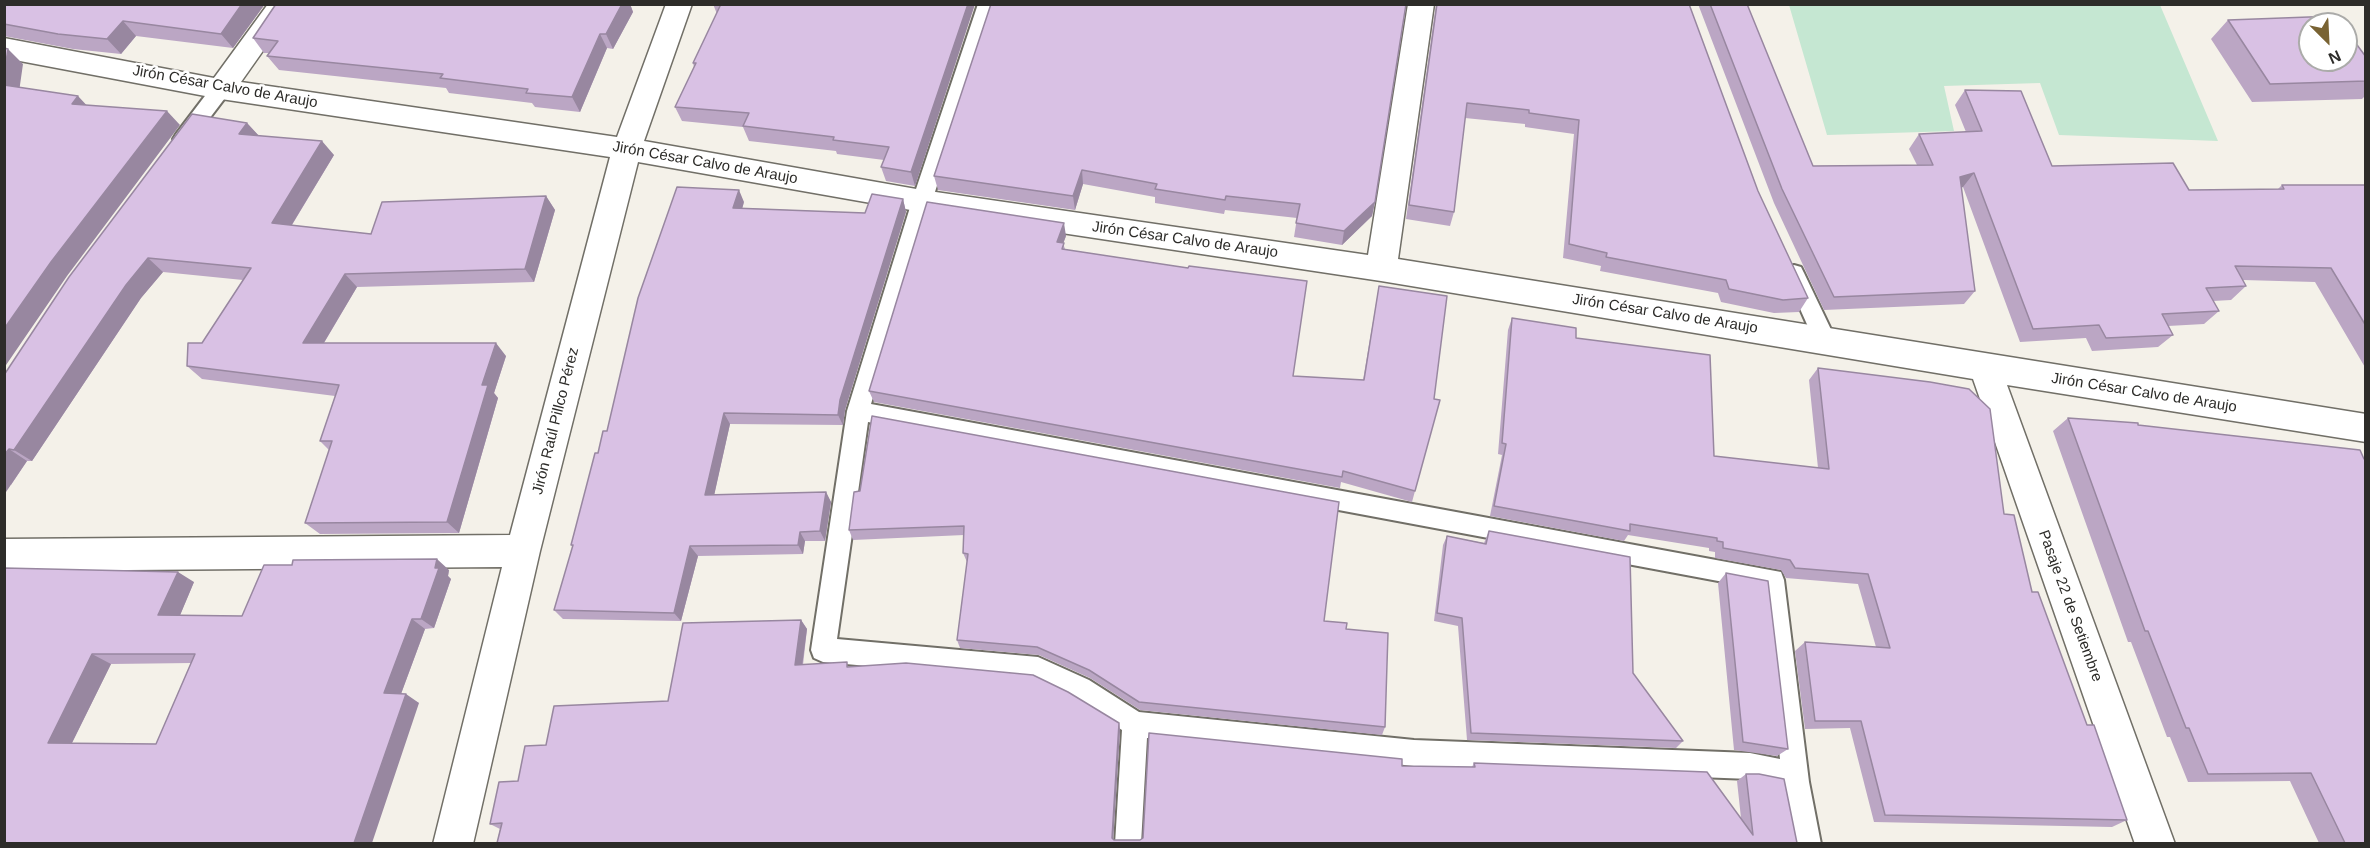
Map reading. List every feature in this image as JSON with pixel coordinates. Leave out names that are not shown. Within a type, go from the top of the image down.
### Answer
[{"type":"street","points":[[221,89],[283,4]]},
{"type":"street","name":"Jirón Raúl Pillco Pérez","points":[[453,843],[523,551],[627,149],[679,4]]},
{"type":"street","points":[[1381,268],[1421,4]]},
{"type":"street","name":"Jirón César Calvo de Araujo","points":[[4,48],[221,89],[627,149],[921,201],[1381,268],[1985,368],[2366,428]]},
{"type":"street","name":"Pasaje 22 de Setiembre","points":[[1985,368],[2155,843]]},
{"type":"street","points":[[4,555],[523,551]]},
{"type":"lane","points":[[987,4],[921,201],[858,411],[823,650],[1038,669],[1080,688],[1135,724],[1414,753],[1750,766],[1776,770],[1796,782]]},
{"type":"lane","points":[[172,153],[221,89]]},
{"type":"lane","points":[[1786,256],[1825,340]]},
{"type":"lane","points":[[858,411],[1772,580],[1796,782],[1808,843]]},
{"type":"lane","points":[[1128,843],[1135,724]]},
{"type":"green space","points":[[1789,5],[2160,5],[2218,141],[2059,135],[2040,83],[1944,86],[1954,131],[1827,135]]},
{"type":"building","points":[[4,4],[242,4],[221,34],[123,21],[107,39],[58,34],[4,24]]},
{"type":"building","points":[[276,4],[622,4],[606,34],[600,34],[572,97],[526,93],[528,89],[440,78],[443,74],[267,56],[278,41],[253,38]]},
{"type":"building","points":[[721,4],[968,4],[911,172],[881,167],[889,147],[833,140],[834,137],[743,126],[749,113],[675,107]]},
{"type":"building","points":[[991,4],[1406,4],[1375,202],[1344,231],[1296,223],[1300,204],[1226,196],[1225,200],[1155,189],[1157,184],[1082,170],[1073,196],[934,176]]},
{"type":"building","points":[[1437,4],[1689,4],[1758,191],[1808,298],[1783,300],[1729,289],[1726,280],[1606,257],[1607,253],[1569,244],[1579,120],[1529,113],[1529,110],[1467,103],[1454,212],[1409,205]]},
{"type":"building","points":[[1710,4],[1747,4],[1813,166],[1933,165],[1919,134],[1982,131],[1965,90],[2021,91],[2052,166],[2173,163],[2189,190],[2284,189],[2282,185],[2366,185],[2366,326],[2331,268],[2235,266],[2246,286],[2206,288],[2219,311],[2162,314],[2173,335],[2106,338],[2099,325],[2033,329],[1974,173],[1960,177],[1975,291],[1834,297],[1782,189]]},
{"type":"building","points":[[2298,17],[2298,72],[2358,72],[2358,46],[2366,57],[2366,81],[2270,84],[2228,20]]},
{"type":"building","points":[[4,48],[8,49],[4,74]]},
{"type":"building","points":[[4,85],[78,96],[72,104],[167,111],[51,262],[4,329]]},
{"type":"building","points":[[192,114],[247,123],[239,134],[322,141],[272,223],[371,234],[382,202],[546,196],[525,269],[345,274],[303,343],[496,343],[482,385],[488,385],[447,522],[305,523],[332,441],[320,441],[339,385],[187,366],[188,343],[202,343],[251,268],[148,258],[126,285],[14,450],[9,449],[4,455],[4,375],[69,277]]},
{"type":"building","points":[[677,187],[739,190],[733,208],[865,213],[872,194],[903,199],[840,400],[838,415],[724,413],[705,495],[826,492],[820,531],[800,532],[798,545],[690,546],[674,613],[554,610],[573,545],[571,545],[595,453],[598,453],[603,431],[607,431],[638,298]]},
{"type":"building","points":[[927,202],[1064,223],[1057,242],[1064,243],[1062,249],[1188,268],[1189,266],[1307,281],[1293,376],[1364,380],[1379,286],[1447,296],[1434,399],[1440,400],[1415,491],[1343,471],[1342,477],[869,391]]},
{"type":"building","points":[[1512,318],[1576,328],[1576,338],[1710,355],[1714,456],[1829,469],[1818,368],[1969,389],[1990,409],[2004,514],[2014,515],[2032,592],[2038,592],[2087,725],[2094,725],[2127,820],[1885,815],[1861,721],[1815,721],[1805,642],[1890,648],[1868,574],[1795,568],[1790,560],[1723,548],[1723,542],[1717,541],[1717,538],[1630,524],[1630,531],[1494,506],[1506,444],[1502,443]]},
{"type":"building","points":[[872,416],[1339,502],[1324,621],[1347,623],[1346,629],[1388,633],[1385,727],[1139,702],[1089,670],[1037,647],[957,640],[968,554],[963,553],[964,526],[849,530],[854,492],[860,491]]},
{"type":"building","points":[[2068,418],[2138,423],[2138,425],[2360,450],[2366,459],[2366,843],[2345,843],[2311,773],[2208,774],[2189,728],[2186,728],[2148,631],[2145,631]]},
{"type":"building","points":[[1489,531],[1630,557],[1633,673],[1683,741],[1471,733],[1462,618],[1437,613],[1447,536],[1486,544]]},
{"type":"building","points":[[437,559],[435,568],[439,568],[421,619],[412,619],[384,693],[406,694],[354,843],[4,843],[4,568],[178,572],[158,615],[242,616],[264,565],[292,565],[293,560]],"holes":[[[92,654],[195,654],[156,744],[48,743]]]},
{"type":"building","points":[[1726,573],[1768,581],[1788,749],[1743,742]]},
{"type":"building","points":[[801,620],[795,665],[847,662],[847,667],[906,663],[1033,675],[1068,692],[1119,723],[1112,838],[1114,840],[1143,838],[1149,733],[1402,759],[1402,766],[1475,767],[1474,763],[1707,772],[1753,835],[1746,774],[1759,774],[1784,779],[1797,843],[497,843],[502,823],[490,824],[499,782],[518,781],[525,746],[546,745],[554,706],[668,701],[683,623]]}]
